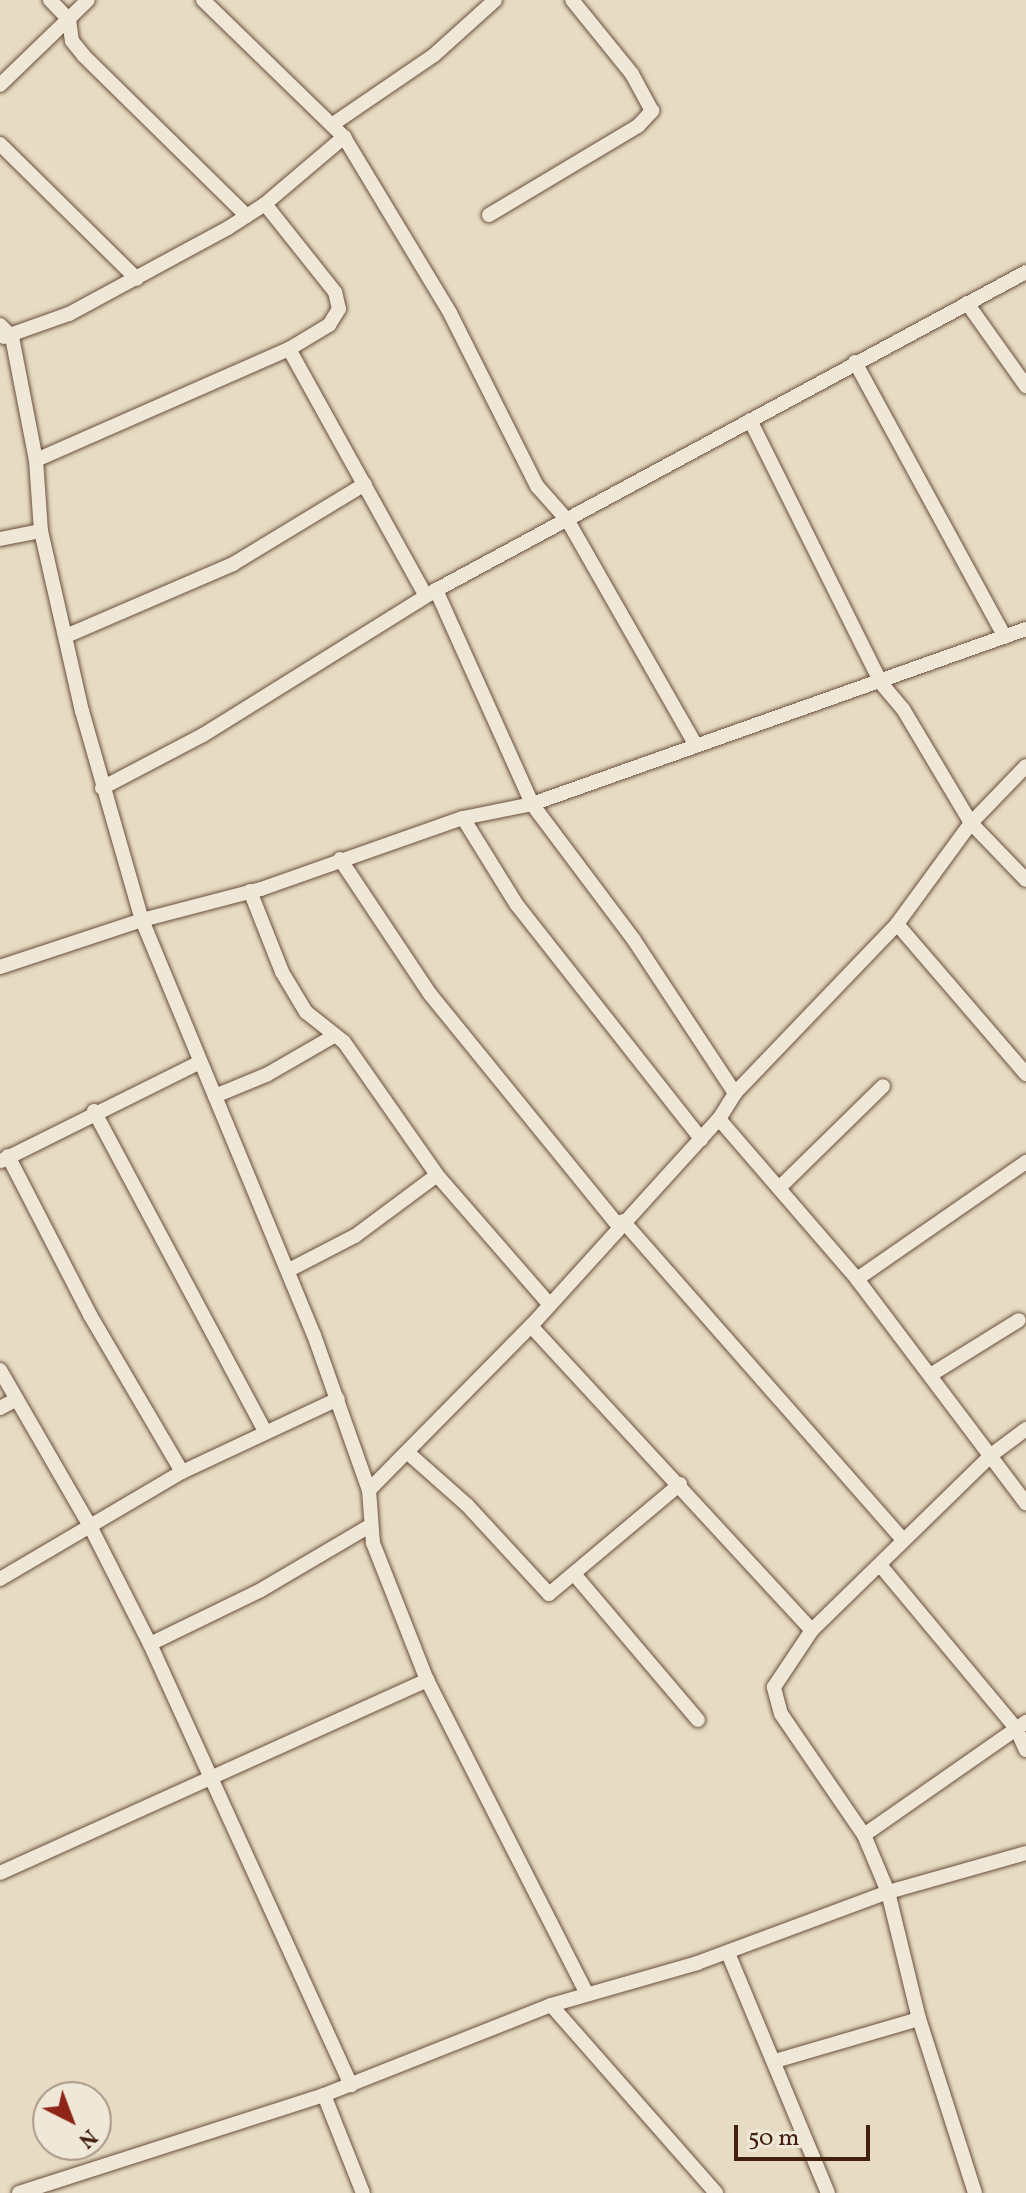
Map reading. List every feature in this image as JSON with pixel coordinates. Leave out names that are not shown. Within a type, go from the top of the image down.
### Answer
[{"type":"street","points":[[50,0],[69,20],[72,41],[84,56],[247,216]]},
{"type":"street","points":[[0,85],[88,0]]},
{"type":"street","points":[[203,0],[344,137],[420,260],[537,486],[568,521],[696,745]]},
{"type":"street","points":[[333,124],[434,55],[495,0]]},
{"type":"street","points":[[489,215],[638,126],[652,111],[632,74],[572,0]]},
{"type":"street","points":[[6,337],[137,279],[247,216],[344,137]]},
{"type":"street","points":[[0,144],[137,279]]},
{"type":"street","points":[[36,460],[289,349],[329,325],[339,302],[265,204]]},
{"type":"street","points":[[102,788],[227,722],[431,593],[1026,272]]},
{"type":"street","points":[[967,303],[1026,386]]},
{"type":"street","points":[[0,325],[6,337],[36,460],[41,531],[102,788],[142,920],[198,1063],[289,1270],[338,1399],[369,1490],[368,1527],[427,1680],[587,1994]]},
{"type":"street","points":[[289,349],[431,593],[532,804],[634,940],[735,1093]]},
{"type":"street","points":[[855,362],[1005,637]]},
{"type":"street","points":[[750,420],[881,683],[960,797],[971,823],[1026,880]]},
{"type":"street","points":[[66,636],[233,564],[365,484]]},
{"type":"street","points":[[0,539],[41,531]]},
{"type":"street","points":[[1,962],[250,891],[463,818],[532,804],[881,683],[1026,629]]},
{"type":"street","points":[[369,1490],[531,1326],[620,1223],[719,1119],[735,1093],[897,924],[971,823],[1026,766]]},
{"type":"street","points":[[463,818],[517,905],[701,1139]]},
{"type":"street","points":[[340,859],[430,994],[620,1223],[903,1540]]},
{"type":"street","points":[[250,891],[282,972],[306,1012],[332,1037],[344,1042],[437,1175],[549,1304]]},
{"type":"street","points":[[897,924],[1026,1074]]},
{"type":"street","points":[[215,1096],[268,1074],[332,1037]]},
{"type":"street","points":[[182,1472],[4,1159],[94,1111],[198,1063]]},
{"type":"street","points":[[780,1187],[883,1086]]},
{"type":"street","points":[[94,1111],[265,1431]]},
{"type":"street","points":[[719,1119],[857,1279],[932,1374],[1026,1503]]},
{"type":"street","points":[[857,1279],[1026,1162]]},
{"type":"street","points":[[289,1270],[355,1236],[437,1175]]},
{"type":"street","points":[[932,1374],[1019,1320]]},
{"type":"street","points":[[531,1326],[812,1630]]},
{"type":"street","points":[[0,1370],[89,1524],[150,1644],[214,1776],[351,2085]]},
{"type":"street","points":[[0,1408],[17,1399]]},
{"type":"street","points":[[0,1579],[182,1472],[338,1399]]},
{"type":"street","points":[[975,2193],[919,2019],[888,1892],[864,1835],[774,1700],[783,1669],[812,1630],[990,1456],[1026,1429]]},
{"type":"street","points":[[407,1452],[467,1505],[543,1591],[553,1593],[680,1484]]},
{"type":"street","points":[[150,1644],[261,1590],[368,1527]]},
{"type":"street","points":[[880,1565],[1021,1725],[1026,1750]]},
{"type":"street","points":[[575,1575],[698,1720]]},
{"type":"street","points":[[0,1873],[427,1680]]},
{"type":"street","points":[[864,1835],[1021,1725]]},
{"type":"street","points":[[19,2193],[324,2095],[551,2005],[728,1953],[888,1892],[1026,1853]]},
{"type":"street","points":[[728,1953],[828,2193]]},
{"type":"street","points":[[551,2005],[716,2193]]},
{"type":"street","points":[[775,2061],[919,2019]]},
{"type":"street","points":[[324,2095],[363,2193]]}]
